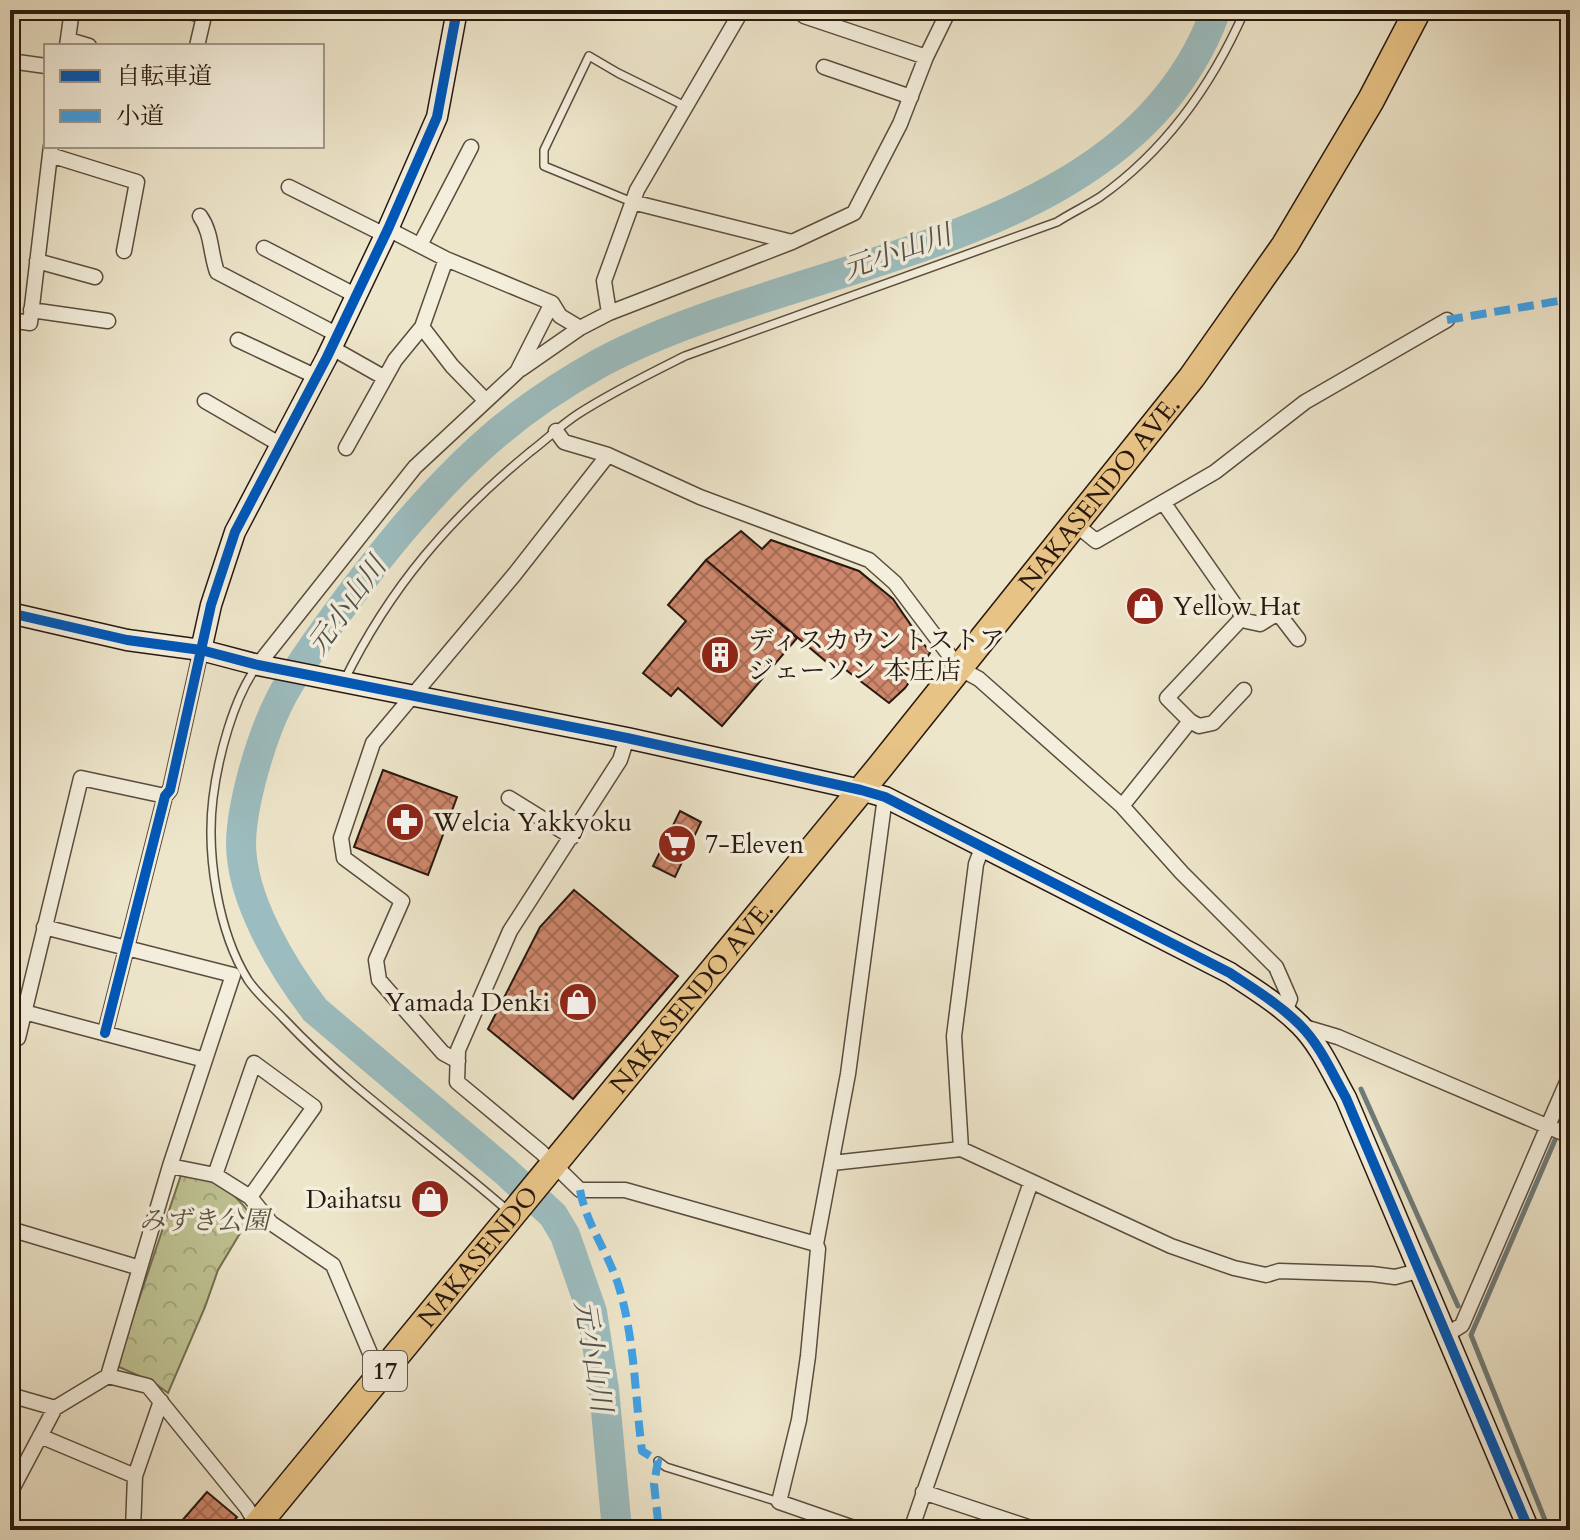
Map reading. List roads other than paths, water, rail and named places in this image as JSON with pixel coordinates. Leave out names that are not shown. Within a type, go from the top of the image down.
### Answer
[{"type":"highway","name":"NAKASENDO AVE.","points":[[552,1167],[873,793],[959,668],[1192,377],[1285,245],[1371,100],[1418,10]]},
{"type":"highway","name":"NAKASENDO","points":[[255,1528],[552,1167]]},
{"type":"street","points":[[68,43],[72,10]]},
{"type":"street","points":[[184,10],[204,16],[197,44]]},
{"type":"street","points":[[105,1033],[165,796],[170,790],[211,605],[235,532],[335,342],[437,117],[457,10]]},
{"type":"street","points":[[609,313],[604,281],[637,190],[742,10]]},
{"type":"street","points":[[806,10],[804,16],[926,57]]},
{"type":"street","points":[[262,666],[415,467],[517,372],[580,328],[609,313],[792,242],[854,213],[900,124],[926,57],[949,10]]},
{"type":"street","points":[[10,61],[44,66]]},
{"type":"street","points":[[824,67],[911,97]]},
{"type":"street","points":[[420,245],[471,147]]},
{"type":"street","points":[[10,320],[30,323],[50,151],[137,182],[124,251]]},
{"type":"street","points":[[289,187],[446,259],[552,303],[560,316],[580,328]]},
{"type":"street","points":[[632,202],[792,242]]},
{"type":"street","points":[[200,216],[210,230],[211,254],[217,272],[335,342],[385,378]]},
{"type":"street","points":[[264,248],[357,296]]},
{"type":"street","points":[[346,448],[395,360],[422,327],[446,259]]},
{"type":"street","points":[[37,261],[95,277]]},
{"type":"street","points":[[517,372],[552,303]]},
{"type":"street","points":[[31,310],[108,321]]},
{"type":"street","points":[[1075,524],[1096,541],[1215,472],[1305,402],[1447,320]]},
{"type":"street","points":[[422,327],[452,366],[486,401]]},
{"type":"street","points":[[238,340],[317,377]]},
{"type":"street","points":[[205,401],[281,445]]},
{"type":"street","points":[[556,431],[564,442],[608,455],[700,497],[869,560],[895,583],[959,668],[979,679],[1122,806],[1182,873],[1276,967],[1290,999],[1285,1012]]},
{"type":"street","points":[[458,1061],[443,1053],[379,980],[376,960],[402,901],[344,858],[341,838],[373,743],[514,575],[608,455]]},
{"type":"street","points":[[1163,502],[1246,621],[1260,624],[1278,613],[1298,639]]},
{"type":"street","points":[[10,613],[127,640],[201,650],[262,666],[627,738],[873,793],[1230,973],[1266,996],[1301,1026],[1321,1052],[1346,1098],[1529,1530]]},
{"type":"street","points":[[1243,617],[1167,698],[1199,726],[1213,723],[1244,690]]},
{"type":"street","points":[[1122,806],[1190,721]]},
{"type":"street","points":[[627,738],[620,760],[510,931],[458,1050],[457,1082],[580,1190],[625,1190],[816,1244]]},
{"type":"street","points":[[18,1038],[81,778],[165,796]]},
{"type":"street","points":[[860,1530],[779,1502],[799,1420],[808,1356],[816,1244],[848,1074],[873,793]]},
{"type":"street","points":[[509,798],[572,837]]},
{"type":"street","points":[[961,1149],[954,1036],[976,864],[982,848]]},
{"type":"street","points":[[11,1486],[55,1408],[108,1376],[170,1166],[233,975],[44,927]]},
{"type":"street","points":[[24,1012],[205,1060]]},
{"type":"street","points":[[1301,1026],[1338,1037],[1570,1136]]},
{"type":"street","points":[[215,1175],[254,1063],[314,1107],[250,1197]]},
{"type":"street","points":[[1446,1335],[1462,1325],[1570,1075]]},
{"type":"street","points":[[832,1163],[961,1149],[1171,1246],[1234,1268],[1266,1275],[1279,1271],[1395,1277],[1418,1271]]},
{"type":"street","points":[[170,1166],[215,1175],[250,1197],[271,1223],[333,1265],[380,1377]]},
{"type":"street","points":[[911,1530],[1031,1182]]},
{"type":"street","points":[[10,1229],[140,1268]]},
{"type":"street","points":[[108,1376],[148,1386],[247,1508],[255,1528]]},
{"type":"street","points":[[10,1395],[55,1408]]},
{"type":"street","points":[[133,1530],[135,1476],[161,1401]]},
{"type":"street","points":[[40,1436],[135,1476]]},
{"type":"street","points":[[923,1492],[1037,1530]]},
{"type":"lane","points":[[338,680],[387,605],[443,532],[482,492],[576,415],[628,384],[685,356],[1057,222],[1099,197],[1134,168],[1185,115],[1221,62],[1245,10]]},
{"type":"lane","points":[[632,202],[544,166],[544,150],[589,56],[687,107]]},
{"type":"lane","points":[[262,666],[244,683],[216,773],[209,828],[219,901],[233,952],[250,983],[316,1052],[514,1213]]},
{"type":"lane","points":[[658,1461],[666,1467],[779,1502]]},
{"type":"waterway","name":"元小山川","points":[[617,1530],[604,1389],[592,1312],[565,1235],[553,1215],[505,1171],[315,1010],[277,953],[256,909],[248,887],[241,843],[249,790],[266,733],[295,674],[379,559],[417,512],[458,469],[522,413],[600,363],[679,327],[949,237],[1035,199],[1111,151],[1173,89],[1216,10]]},
{"type":"waterway","points":[[1361,1089],[1458,1306]]},
{"type":"waterway","points":[[1549,1530],[1471,1335],[1570,1105]]},
{"type":"place","name":"Yellow Hat","points":[[1145,606]]},
{"type":"place","name":"ディスカウントストア ジェーソン 本庄店","points":[[720,655]]},
{"type":"place","name":"Welcia Yakkyoku","points":[[405,822]]},
{"type":"place","name":"7-Eleven","points":[[677,844]]},
{"type":"place","name":"Yamada Denki","points":[[578,1002]]},
{"type":"place","name":"Daihatsu","points":[[430,1199]]},
{"type":"park label","name":"みずき公園","points":[[204,1220]]}]
